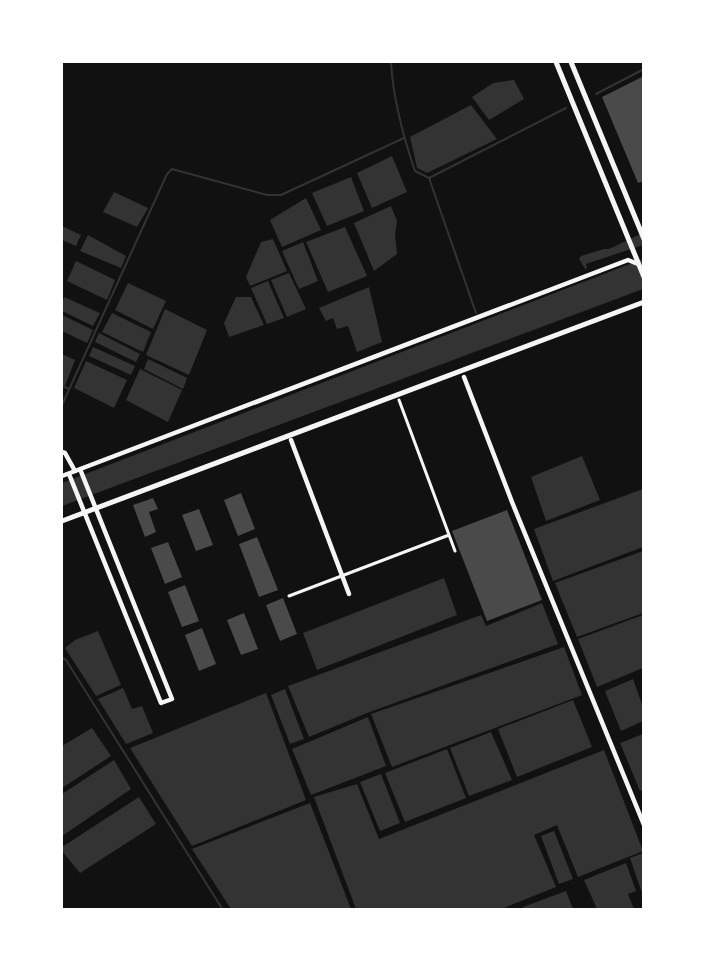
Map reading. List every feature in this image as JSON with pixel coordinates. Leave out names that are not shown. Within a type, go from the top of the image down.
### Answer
[{"type":"main road","points":[[556,62],[628,238],[632,257],[644,277]]},
{"type":"main road","points":[[571,62],[642,236]]},
{"type":"main road","points":[[568,92],[581,86]]},
{"type":"main road","points":[[62,476],[632,257]]},
{"type":"main road","points":[[62,521],[644,302]]},
{"type":"main road","points":[[464,377],[512,502],[644,825]]},
{"type":"main road","points":[[291,440],[349,594]]},
{"type":"main road","points":[[62,452],[65,453],[93,502],[172,699],[161,703],[82,507],[75,471]]},
{"type":"street","points":[[399,400],[455,551]]},
{"type":"street","points":[[289,596],[449,535]]},
{"type":"shaded area","points":[[514,80],[524,99],[489,120],[472,97],[493,83]]},
{"type":"shaded area","points":[[471,105],[497,139],[427,173],[417,168],[410,137]]},
{"type":"shaded area","points":[[392,156],[407,192],[372,208],[357,173]]},
{"type":"shaded area","points":[[351,177],[364,211],[327,226],[312,193]]},
{"type":"shaded area","points":[[114,192],[148,208],[137,227],[103,212]]},
{"type":"shaded area","points":[[306,198],[321,230],[282,247],[270,220]]},
{"type":"shaded area","points":[[391,206],[397,221],[395,235],[397,254],[374,271],[354,223]]},
{"type":"shaded area","points":[[62,226],[81,235],[76,246],[62,240]]},
{"type":"shaded area","points":[[345,227],[367,276],[328,292],[306,242]]},
{"type":"shaded area","points":[[643,233],[643,245],[586,264],[585,269],[579,259],[581,256],[609,249]]},
{"type":"shaded area","points":[[88,235],[126,256],[121,268],[80,251]]},
{"type":"shaded area","points":[[273,239],[287,271],[250,286],[246,277],[261,242]]},
{"type":"shaded area","points":[[303,242],[318,281],[299,289],[282,251]]},
{"type":"shaded area","points":[[643,259],[643,289],[62,506],[62,483]]},
{"type":"shaded area","points":[[76,261],[115,280],[107,300],[67,281]]},
{"type":"shaded area","points":[[289,273],[306,309],[287,317],[271,280]]},
{"type":"shaded area","points":[[268,281],[284,318],[267,324],[251,288]]},
{"type":"shaded area","points":[[128,283],[166,301],[153,329],[115,310]]},
{"type":"shaded area","points":[[369,287],[382,342],[357,352],[348,326],[337,329],[333,318],[326,321],[319,308]]},
{"type":"shaded area","points":[[64,297],[100,313],[93,326],[62,311]]},
{"type":"shaded area","points":[[236,297],[251,297],[264,325],[229,337],[224,323]]},
{"type":"shaded area","points":[[165,309],[207,330],[189,375],[146,355]]},
{"type":"shaded area","points":[[112,313],[151,332],[143,352],[102,332]]},
{"type":"shaded area","points":[[62,315],[93,330],[87,343],[62,331]]},
{"type":"shaded area","points":[[99,333],[140,354],[136,362],[95,342]]},
{"type":"shaded area","points":[[93,347],[135,366],[131,375],[89,356]]},
{"type":"shaded area","points":[[62,354],[75,360],[65,386],[62,384]]},
{"type":"shaded area","points":[[148,359],[187,378],[183,389],[144,369]]},
{"type":"shaded area","points":[[86,361],[127,380],[114,408],[74,388]]},
{"type":"shaded area","points":[[140,369],[182,390],[168,422],[126,400]]},
{"type":"shaded area","points":[[582,456],[600,500],[546,521],[531,477]]},
{"type":"shaded area","points":[[643,489],[643,547],[553,581],[534,529]]},
{"type":"shaded area","points":[[643,551],[643,613],[577,637],[555,583]]},
{"type":"shaded area","points":[[444,578],[457,615],[317,670],[303,633]]},
{"type":"shaded area","points":[[542,603],[558,644],[367,713],[309,737],[288,686],[481,615],[486,626]]},
{"type":"shaded area","points":[[643,615],[643,668],[597,687],[578,639]]},
{"type":"shaded area","points":[[98,631],[121,685],[96,696],[65,648],[75,640]]},
{"type":"shaded area","points":[[564,647],[582,695],[392,767],[371,714]]},
{"type":"shaded area","points":[[633,679],[643,707],[643,721],[621,731],[605,691]]},
{"type":"shaded area","points":[[123,688],[132,709],[142,706],[153,733],[126,744],[98,699]]},
{"type":"shaded area","points":[[285,689],[304,739],[290,744],[271,695]]},
{"type":"shaded area","points":[[266,693],[306,800],[192,846],[130,748]]},
{"type":"shaded area","points":[[573,700],[592,747],[517,777],[498,729]]},
{"type":"shaded area","points":[[368,717],[386,766],[311,795],[292,749]]},
{"type":"shaded area","points":[[92,728],[111,756],[62,788],[62,746]]},
{"type":"shaded area","points":[[491,732],[512,780],[469,796],[450,748]]},
{"type":"shaded area","points":[[643,734],[643,790],[640,791],[620,743]]},
{"type":"shaded area","points":[[447,749],[466,798],[405,822],[385,773]]},
{"type":"shaded area","points":[[604,750],[643,851],[578,877],[557,825],[534,835],[556,887],[501,909],[356,909],[314,797],[357,784],[379,839]]},
{"type":"shaded area","points":[[114,760],[131,789],[62,836],[62,794]]},
{"type":"shaded area","points":[[381,774],[400,823],[380,831],[360,782]]},
{"type":"shaded area","points":[[139,797],[156,824],[80,873],[62,851],[62,847]]},
{"type":"shaded area","points":[[310,803],[351,909],[231,909],[192,849]]},
{"type":"shaded area","points":[[554,831],[573,879],[559,884],[541,836]]},
{"type":"shaded area","points":[[643,853],[643,896],[630,858]]},
{"type":"shaded area","points":[[626,863],[636,891],[628,894],[634,909],[597,909],[584,880]]},
{"type":"shaded area","points":[[566,891],[573,909],[524,909],[523,907]]},
{"type":"building","points":[[644,76],[644,181],[638,183],[602,97]]},
{"type":"building","points":[[241,493],[255,529],[238,536],[224,500]]},
{"type":"building","points":[[153,498],[158,509],[149,512],[156,532],[145,537],[133,505]]},
{"type":"building","points":[[199,509],[213,545],[196,551],[182,515]]},
{"type":"building","points":[[507,510],[542,600],[487,621],[452,531]]},
{"type":"building","points":[[257,537],[278,590],[259,597],[239,544]]},
{"type":"building","points":[[168,542],[182,577],[165,584],[151,548]]},
{"type":"building","points":[[185,585],[199,621],[182,627],[168,592]]},
{"type":"building","points":[[283,598],[297,634],[280,641],[266,605]]},
{"type":"building","points":[[244,613],[258,649],[241,655],[227,620]]},
{"type":"building","points":[[202,628],[216,664],[199,671],[185,635]]},
{"type":"waterway","points":[[391,62],[396,103],[415,171],[429,178]]},
{"type":"waterway","points":[[596,94],[644,69]]},
{"type":"waterway","points":[[476,313],[429,178],[566,108]]},
{"type":"waterway","points":[[62,405],[167,174],[172,169],[267,195],[281,195],[404,138]]},
{"type":"waterway","points":[[62,386],[69,389]]},
{"type":"waterway","points":[[62,658],[66,660],[223,910]]}]
